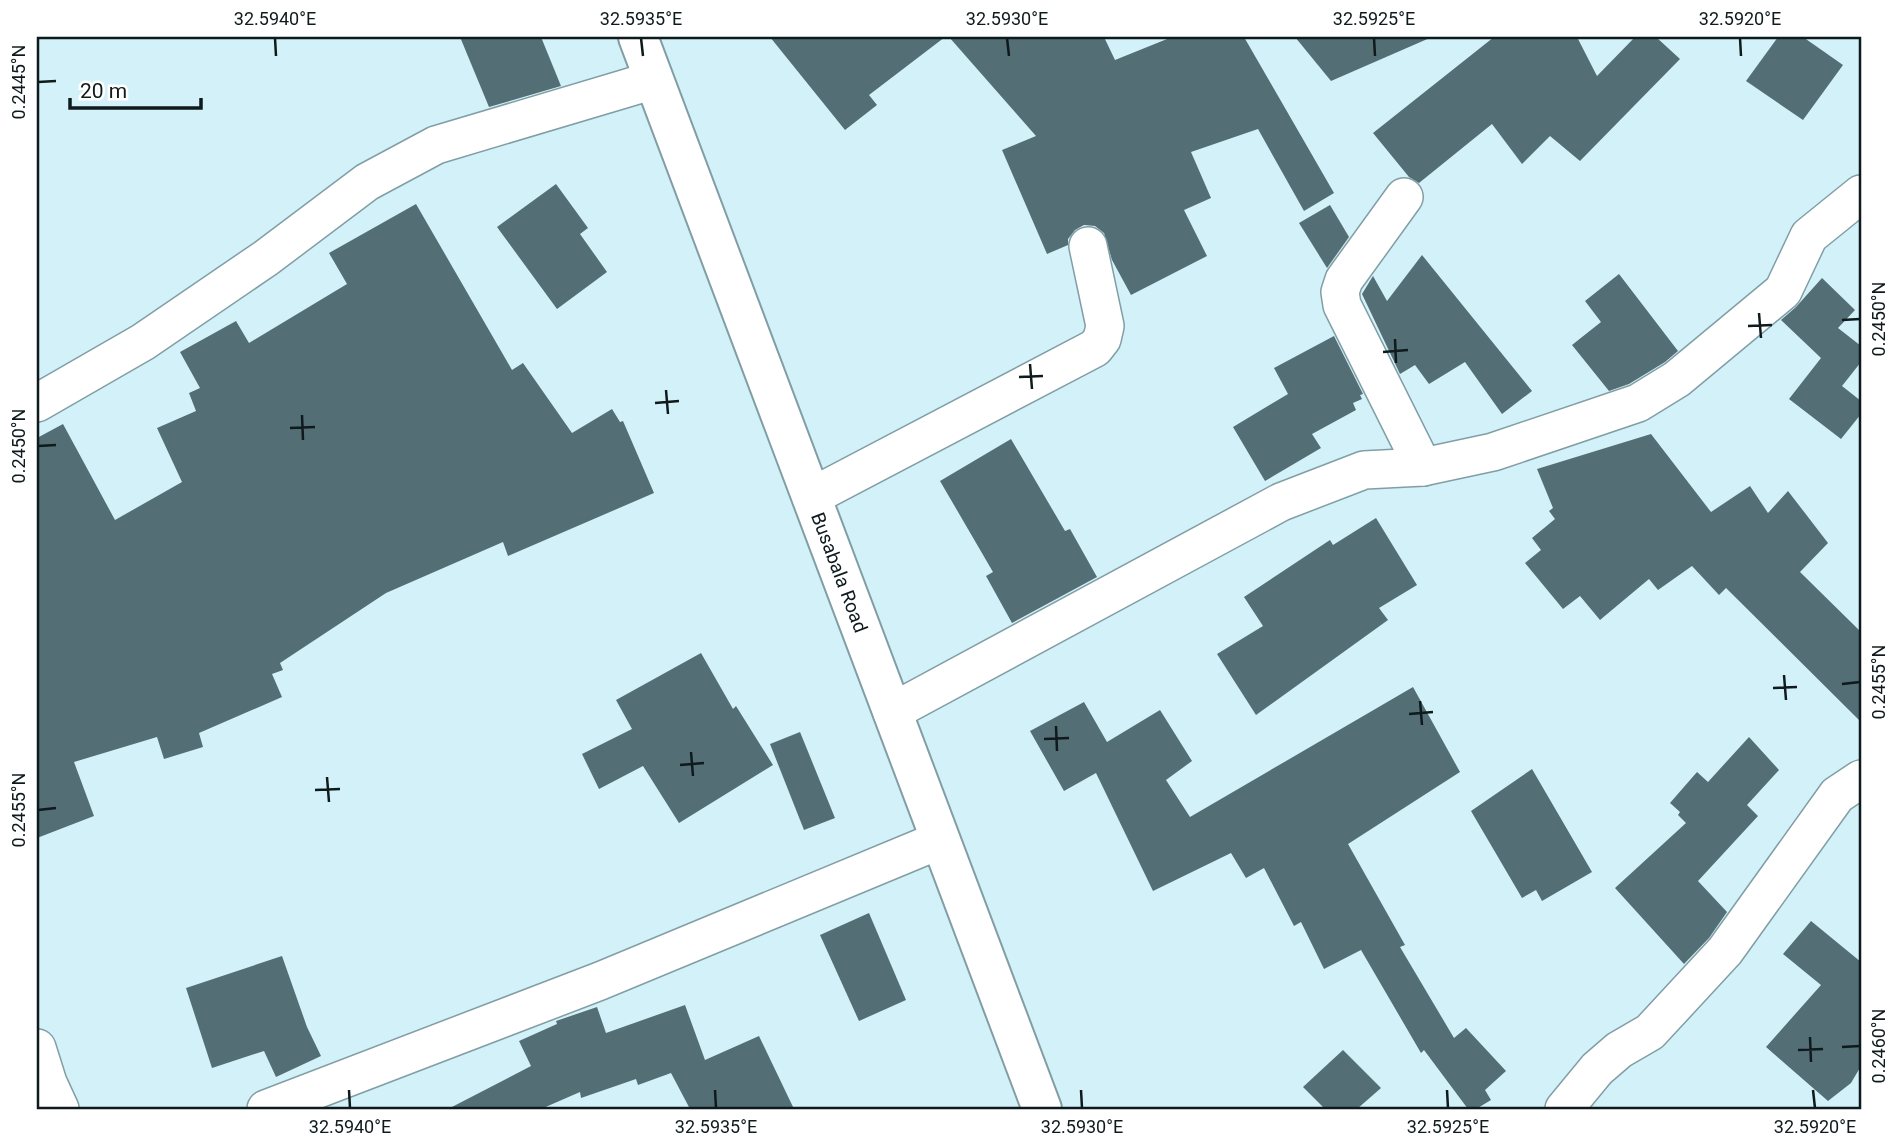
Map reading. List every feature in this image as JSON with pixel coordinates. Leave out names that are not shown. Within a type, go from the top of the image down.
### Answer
[{"type":"street","name":"Busabala Road","points":[[638,37],[1042,1109]]},
{"type":"street","points":[[37,403],[143,342],[266,258],[366,182],[436,145],[654,80]]},
{"type":"street","points":[[892,712],[1281,502],[1364,470],[1423,467],[1493,452],[1638,402],[1677,379],[1783,290],[1809,236],[1861,194]]},
{"type":"street","points":[[1405,197],[1344,280],[1340,292],[1342,305],[1423,467]]},
{"type":"street","points":[[811,498],[1095,348],[1102,339],[1105,326],[1088,246]]},
{"type":"street","points":[[1564,1109],[1597,1069],[1619,1050],[1650,1032],[1725,951],[1837,795],[1861,779]]},
{"type":"street","points":[[266,1109],[600,981],[940,840]]},
{"type":"street","points":[[37,1048],[60,1109]]},
{"type":"building","points":[[460,37],[541,37],[561,86],[489,107]]},
{"type":"building","points":[[770,37],[945,37],[869,95],[877,105],[845,130]]},
{"type":"building","points":[[949,37],[1104,37],[1115,60],[1172,37],[1244,37],[1334,193],[1304,211],[1258,129],[1191,152],[1211,198],[1184,210],[1207,256],[1131,295],[1112,260],[1104,233],[1095,226],[1084,225],[1075,230],[1068,239],[1068,245],[1047,254],[1002,150],[1036,136]]},
{"type":"building","points":[[1295,37],[1432,37],[1331,81]]},
{"type":"building","points":[[1494,37],[1577,37],[1597,76],[1635,37],[1656,37],[1680,59],[1580,161],[1550,136],[1522,164],[1492,124],[1419,183],[1409,177],[1373,133]]},
{"type":"building","points":[[1778,37],[1803,37],[1843,65],[1803,120],[1746,81]]},
{"type":"building","points":[[556,184],[588,228],[580,234],[607,272],[557,309],[497,227]]},
{"type":"building","points":[[416,204],[512,370],[523,363],[572,433],[612,409],[620,422],[623,421],[654,493],[508,556],[503,542],[386,593],[280,663],[283,670],[272,674],[282,697],[199,733],[203,747],[164,759],[157,737],[74,762],[94,816],[37,838],[37,438],[63,424],[115,520],[182,482],[157,428],[196,411],[189,393],[200,388],[180,352],[236,321],[249,343],[347,284],[329,253]]},
{"type":"building","points":[[1330,205],[1349,237],[1327,268],[1299,223]]},
{"type":"building","points":[[1422,255],[1532,391],[1502,414],[1465,362],[1429,384],[1415,365],[1400,374],[1362,294],[1373,276],[1387,301]]},
{"type":"building","points":[[1619,274],[1678,351],[1629,384],[1609,391],[1572,345],[1601,322],[1585,301]]},
{"type":"building","points":[[1822,278],[1855,310],[1838,328],[1861,346],[1861,362],[1842,386],[1861,401],[1861,414],[1841,439],[1789,399],[1821,358],[1781,320]]},
{"type":"building","points":[[1334,336],[1363,394],[1360,395],[1362,399],[1353,403],[1356,410],[1312,434],[1321,448],[1265,481],[1233,427],[1288,394],[1274,368]]},
{"type":"building","points":[[1651,434],[1711,512],[1750,486],[1768,513],[1788,491],[1828,543],[1800,572],[1861,632],[1861,722],[1726,588],[1719,595],[1692,566],[1658,590],[1649,579],[1600,620],[1580,596],[1563,609],[1525,563],[1541,550],[1532,538],[1555,519],[1549,511],[1553,508],[1537,469]]},
{"type":"building","points":[[1011,439],[1065,531],[1070,529],[1097,577],[1012,623],[986,576],[993,572],[940,481]]},
{"type":"building","points":[[1376,518],[1417,585],[1379,608],[1388,620],[1256,715],[1217,654],[1263,626],[1244,597],[1330,540],[1333,545]]},
{"type":"building","points":[[701,653],[733,709],[736,706],[773,765],[679,823],[643,766],[599,789],[582,754],[632,729],[616,700]]},
{"type":"building","points":[[1413,687],[1460,772],[1348,844],[1405,945],[1400,947],[1454,1038],[1466,1028],[1506,1071],[1485,1090],[1491,1100],[1476,1109],[1468,1109],[1424,1050],[1421,1053],[1361,950],[1324,969],[1301,922],[1294,926],[1264,868],[1246,878],[1231,853],[1153,891],[1096,773],[1064,791],[1030,731],[1084,702],[1107,742],[1160,710],[1192,761],[1166,780],[1190,817]]},
{"type":"building","points":[[800,732],[835,818],[804,830],[770,744]]},
{"type":"building","points":[[1749,737],[1779,770],[1747,805],[1758,816],[1698,881],[1727,912],[1709,938],[1684,964],[1615,888],[1686,823],[1678,815],[1680,812],[1670,803],[1697,772],[1708,782]]},
{"type":"building","points":[[1532,769],[1592,872],[1542,901],[1536,890],[1522,898],[1471,811]]},
{"type":"building","points":[[869,913],[906,1000],[859,1021],[820,935]]},
{"type":"building","points":[[1811,921],[1861,962],[1861,1066],[1851,1083],[1828,1101],[1766,1047],[1821,985],[1783,954]]},
{"type":"building","points":[[282,956],[307,1027],[321,1056],[276,1077],[264,1051],[212,1068],[186,988]]},
{"type":"building","points":[[685,1005],[705,1060],[759,1036],[794,1109],[690,1109],[671,1073],[638,1085],[636,1079],[581,1098],[580,1092],[541,1109],[448,1109],[531,1066],[519,1041],[557,1024],[556,1021],[597,1007],[606,1033]]},
{"type":"building","points":[[1343,1050],[1381,1088],[1357,1109],[1325,1109],[1303,1087]]}]
